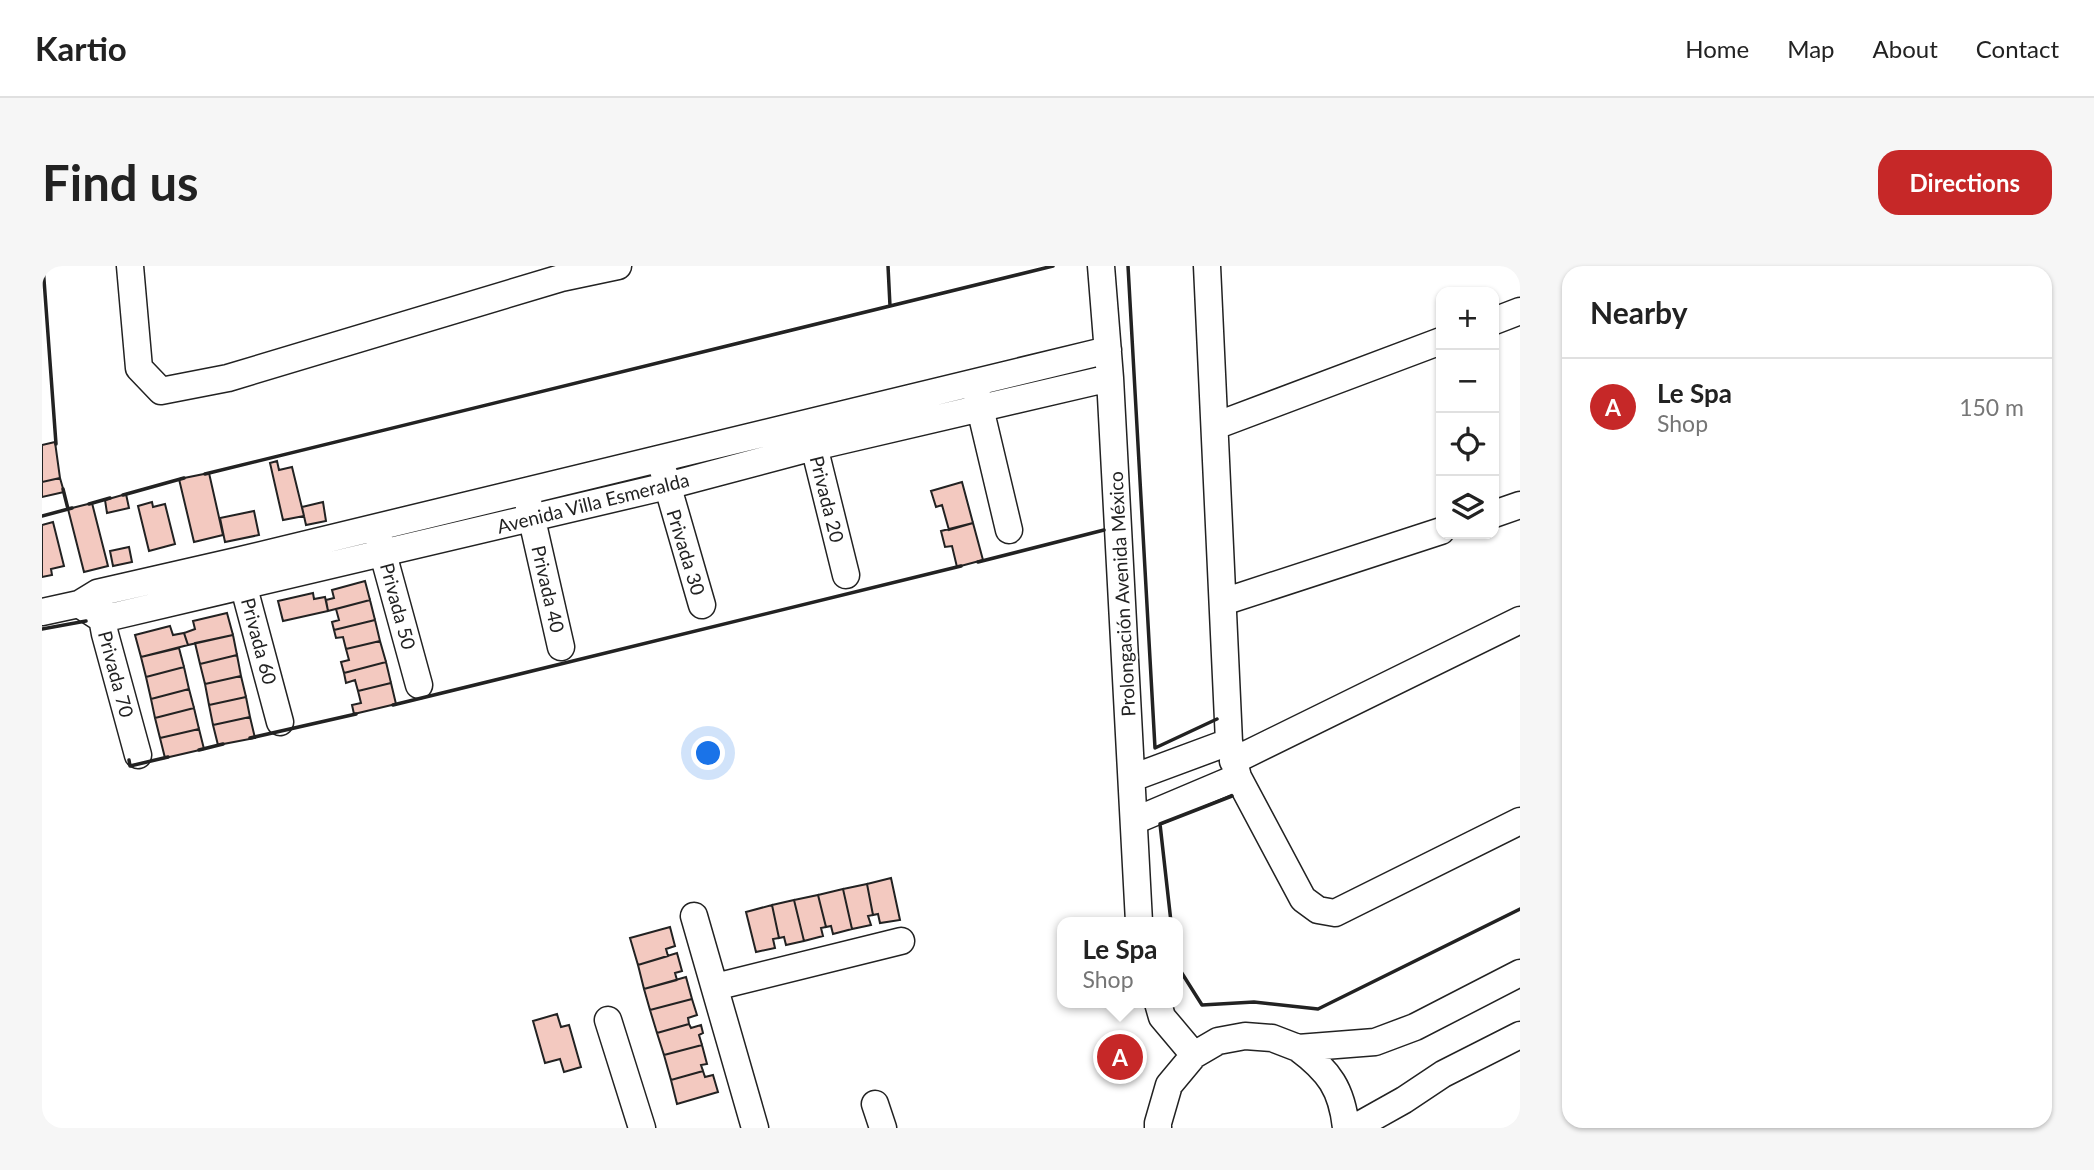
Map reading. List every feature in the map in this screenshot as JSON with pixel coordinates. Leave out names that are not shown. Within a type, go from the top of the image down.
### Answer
[{"type":"street","points":[[130,266],[139,368],[161,391],[228,378],[561,278],[618,266]]},
{"type":"street","name":"Prolongación Avenida México","points":[[1101,266],[1110,377],[1138,917]]},
{"type":"street","points":[[1207,266],[1233,760],[1303,899],[1318,909],[1335,914],[1520,821]]},
{"type":"street","points":[[1499,319],[1520,311]]},
{"type":"street","points":[[1215,426],[1436,343]]},
{"type":"street","name":"Avenida Villa Esmeralda","points":[[93,605],[237,561],[660,458],[811,434],[977,394],[1108,350]]},
{"type":"street","name":"Avenida Villa Esmeralda","points":[[977,394],[1110,377]]},
{"type":"street","points":[[977,394],[1009,530]]},
{"type":"street","name":"Avenida Villa Esmeralda","points":[[42,612],[244,587],[667,486],[811,434]]},
{"type":"street","name":"Privada 20","points":[[811,434],[846,575]]},
{"type":"street","name":"Privada 30","points":[[660,458],[702,605]]},
{"type":"street","name":"Privada 40","points":[[525,491],[561,647]]},
{"type":"street","points":[[1499,512],[1520,505]]},
{"type":"street","name":"Privada 50","points":[[376,527],[419,685]]},
{"type":"street","points":[[1223,602],[1436,533]]},
{"type":"street","name":"Privada 60","points":[[237,561],[280,722]]},
{"type":"street","name":"Privada 70","points":[[93,605],[138,755]]},
{"type":"street","points":[[1134,821],[1233,760],[1520,620]]},
{"type":"street","points":[[1132,778],[1233,760]]},
{"type":"street","points":[[694,916],[755,1128]]},
{"type":"street","points":[[715,987],[901,941]]},
{"type":"street","points":[[1298,1048],[1375,1042],[1415,1027],[1520,973]]},
{"type":"street","points":[[1159,1008],[1162,1017],[1194,1055]]},
{"type":"street","points":[[608,1020],[642,1128]]},
{"type":"street","points":[[1354,1128],[1443,1074],[1520,1035]]},
{"type":"street","points":[[1156,1126],[1168,1085],[1194,1055],[1218,1041],[1245,1036],[1272,1038],[1298,1048],[1318,1063],[1334,1083],[1344,1107],[1346,1128]]},
{"type":"building","points":[[55,442],[60,478],[42,482],[42,445]]},
{"type":"building","points":[[277,461],[279,470],[292,467],[304,516],[283,520],[270,463]]},
{"type":"building","points":[[209,473],[223,535],[194,542],[179,479]]},
{"type":"building","points":[[60,478],[64,492],[42,497],[42,482]]},
{"type":"building","points":[[962,482],[973,523],[949,530],[942,505],[936,507],[931,491]]},
{"type":"building","points":[[126,494],[129,508],[107,513],[105,500]]},
{"type":"building","points":[[152,502],[153,507],[165,504],[175,544],[149,551],[138,506]]},
{"type":"building","points":[[323,502],[326,521],[306,525],[302,507]]},
{"type":"building","points":[[92,503],[108,566],[84,572],[68,509]]},
{"type":"building","points":[[254,511],[259,535],[225,542],[220,518]]},
{"type":"building","points":[[53,522],[64,566],[51,569],[52,575],[42,577],[42,525]]},
{"type":"building","points":[[973,523],[983,560],[957,567],[952,546],[945,547],[941,531]]},
{"type":"building","points":[[129,547],[132,562],[113,566],[110,551]]},
{"type":"building","points":[[365,581],[370,600],[328,611],[326,600],[334,598],[332,590]]},
{"type":"building","points":[[313,593],[314,599],[325,597],[328,611],[283,621],[278,601]]},
{"type":"building","points":[[370,600],[375,620],[334,630],[332,622],[339,620],[336,609]]},
{"type":"building","points":[[227,613],[233,635],[188,645],[184,633],[195,629],[193,621]]},
{"type":"building","points":[[375,620],[380,641],[346,649],[343,637],[336,638],[334,630]]},
{"type":"building","points":[[170,626],[173,635],[184,633],[188,645],[141,657],[135,635]]},
{"type":"building","points":[[233,635],[237,655],[200,664],[195,643]]},
{"type":"building","points":[[380,641],[386,662],[344,673],[341,662],[349,660],[346,649]]},
{"type":"building","points":[[179,648],[184,667],[146,677],[141,657]]},
{"type":"building","points":[[237,655],[241,676],[205,684],[200,664]]},
{"type":"building","points":[[386,662],[391,683],[358,691],[355,680],[346,683],[344,673]]},
{"type":"building","points":[[184,667],[189,689],[151,699],[146,677]]},
{"type":"building","points":[[241,676],[246,697],[209,705],[205,684]]},
{"type":"building","points":[[391,683],[396,704],[354,714],[352,705],[361,703],[358,691]]},
{"type":"building","points":[[189,689],[194,708],[155,718],[151,699]]},
{"type":"building","points":[[246,697],[250,717],[213,725],[209,705]]},
{"type":"building","points":[[194,708],[199,729],[160,738],[155,718]]},
{"type":"building","points":[[250,717],[255,738],[218,745],[213,725]]},
{"type":"building","points":[[199,729],[204,749],[165,758],[160,738]]},
{"type":"building","points":[[891,878],[900,920],[880,923],[878,914],[873,915],[867,884]]},
{"type":"building","points":[[867,884],[873,915],[868,916],[871,925],[852,929],[843,889]]},
{"type":"building","points":[[843,889],[852,929],[833,934],[831,926],[826,927],[818,895]]},
{"type":"building","points":[[818,895],[826,927],[821,928],[823,936],[804,941],[794,900]]},
{"type":"building","points":[[794,900],[804,941],[786,945],[784,937],[779,938],[772,905]]},
{"type":"building","points":[[772,905],[779,938],[773,939],[775,948],[756,952],[746,912]]},
{"type":"building","points":[[670,927],[675,946],[666,949],[668,956],[638,965],[630,938]]},
{"type":"building","points":[[677,953],[682,971],[675,973],[677,980],[644,989],[638,965]]},
{"type":"building","points":[[686,977],[692,999],[650,1010],[644,989]]},
{"type":"building","points":[[692,999],[697,1015],[688,1018],[689,1024],[657,1033],[650,1010]]},
{"type":"building","points":[[557,1014],[561,1027],[569,1025],[581,1067],[564,1072],[560,1059],[545,1063],[533,1021]]},
{"type":"building","points":[[689,1024],[691,1028],[701,1025],[703,1033],[699,1035],[702,1045],[664,1055],[657,1033]]},
{"type":"building","points":[[702,1045],[707,1064],[701,1065],[703,1071],[671,1080],[664,1055]]},
{"type":"building","points":[[703,1071],[705,1077],[713,1075],[718,1092],[677,1104],[671,1080]]},
{"type":"wall","points":[[43,266],[56,444]]},
{"type":"wall","points":[[888,266],[890,306]]},
{"type":"wall","points":[[205,474],[1053,266]]},
{"type":"wall","points":[[1128,266],[1155,748],[1217,719]]},
{"type":"wall","points":[[123,495],[184,478]]},
{"type":"wall","points":[[63,489],[68,509]]},
{"type":"wall","points":[[89,504],[110,498]]},
{"type":"wall","points":[[42,516],[72,508]]},
{"type":"wall","points":[[978,562],[1104,530]]},
{"type":"wall","points":[[393,705],[961,566]]},
{"type":"wall","points":[[42,629],[86,621]]},
{"type":"wall","points":[[250,738],[356,714]]},
{"type":"wall","points":[[199,750],[223,744]]},
{"type":"wall","points":[[129,760],[130,766],[168,757]]},
{"type":"wall","points":[[1170,917],[1160,824],[1232,796]]},
{"type":"wall","points":[[1183,975],[1202,1005],[1254,1002],[1318,1009],[1520,909]]},
{"type":"place","name":"Le Spa","points":[[1120,1057]]}]
